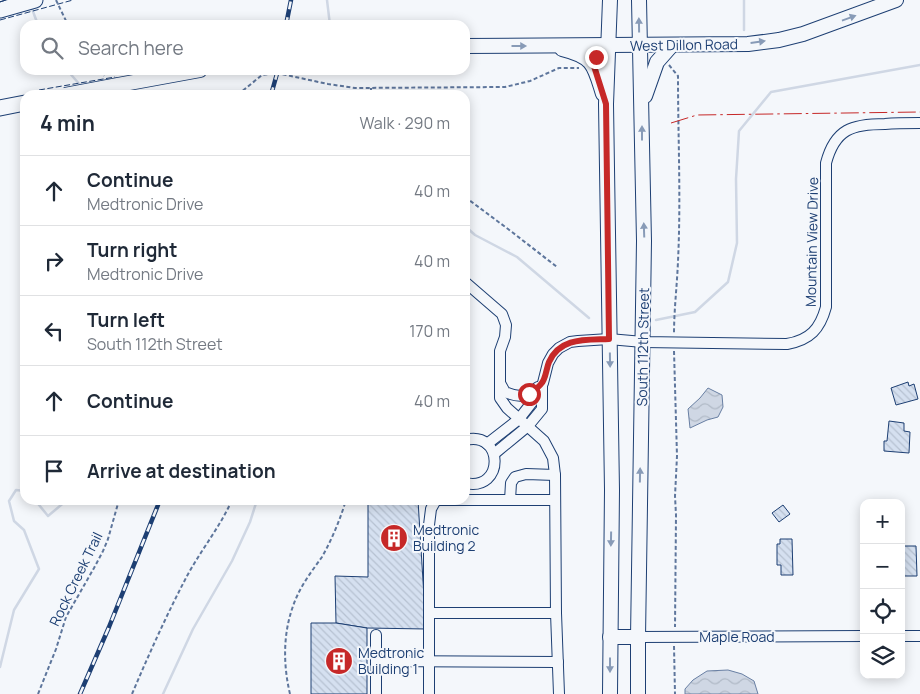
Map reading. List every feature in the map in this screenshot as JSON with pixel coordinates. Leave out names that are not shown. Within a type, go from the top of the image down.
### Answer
[{"type":"highway","points":[[0,10],[35,0]]},
{"type":"highway","points":[[0,108],[20,102]]},
{"type":"main road","points":[[610,0],[606,104],[612,490],[610,694]]},
{"type":"main road","name":"South 112th Street","points":[[638,694],[644,241],[639,0]]},
{"type":"main road","name":"West Dillon Road","points":[[470,46],[748,44],[779,40],[803,34],[896,0]]},
{"type":"main road","points":[[549,45],[572,51],[586,58],[594,66],[606,104]]},
{"type":"main road","points":[[642,109],[657,62],[672,45]]},
{"type":"main road","points":[[92,90],[173,75]]},
{"type":"main road","points":[[0,100],[20,101]]},
{"type":"main road","name":"Maple Road","points":[[610,637],[638,637]]},
{"type":"street","name":"Mountain View Drive","points":[[542,383],[551,357],[556,350],[570,342],[609,339],[643,342],[787,344],[798,342],[814,332],[820,325],[826,307],[826,163],[829,151],[839,136],[855,126],[920,123]]},
{"type":"street","points":[[470,286],[502,314],[506,325],[505,337],[500,351],[500,398],[507,408],[544,441],[553,458],[555,475],[556,613],[559,694]]},
{"type":"street","points":[[500,383],[505,392],[515,396],[529,394],[542,383]]},
{"type":"street","points":[[487,444],[519,419],[533,401],[542,383]]},
{"type":"street","points":[[494,454],[528,426],[542,410],[542,383]]},
{"type":"street","points":[[470,439],[478,439],[487,444],[494,454],[495,461],[491,475],[478,484],[470,484]]},
{"type":"street","points":[[510,500],[511,483],[515,477],[526,474],[555,475]]},
{"type":"street","points":[[470,500],[555,500]]},
{"type":"street","points":[[429,694],[430,526],[431,509],[433,505]]},
{"type":"street","points":[[429,613],[556,613]]},
{"type":"street","points":[[376,635],[376,694]]},
{"type":"street","name":"Maple Road","points":[[638,637],[860,636]]},
{"type":"street","points":[[905,636],[920,636]]},
{"type":"street","points":[[376,661],[558,662]]},
{"type":"path","points":[[56,0],[66,20]]},
{"type":"path","points":[[287,75],[355,88],[506,88],[517,86],[560,68],[586,66],[590,62]]},
{"type":"path","points":[[664,62],[670,65],[678,76],[680,164],[678,262],[674,310],[677,456],[674,694]]},
{"type":"path","points":[[244,90],[262,75]]},
{"type":"path","points":[[470,201],[557,267]]},
{"type":"path","name":"Rock Creek Trail","points":[[38,694],[56,649],[66,617],[103,551],[118,505]]},
{"type":"path","points":[[132,694],[188,574],[230,505]]},
{"type":"path","points":[[290,694],[285,664],[285,644],[291,614],[299,592],[323,555],[336,529],[344,505]]},
{"type":"water","points":[[708,388],[722,395],[723,407],[718,417],[690,428],[688,409]]},
{"type":"water","points":[[728,670],[742,674],[754,681],[758,694],[685,694],[685,689],[693,680],[707,671]]},
{"type":"building","points":[[908,382],[909,386],[914,384],[918,399],[896,405],[891,388]]},
{"type":"building","points":[[889,421],[904,423],[904,431],[910,432],[909,453],[884,451],[884,441],[887,441]]},
{"type":"building","name":"Medtronic Building 2","points":[[368,505],[418,505],[426,629],[367,628],[336,623],[335,576],[368,577]]},
{"type":"building","points":[[783,505],[790,514],[779,522],[772,513]]},
{"type":"building","points":[[780,539],[792,539],[793,575],[781,575],[781,565],[777,565],[777,544],[780,544]]},
{"type":"building","points":[[905,546],[916,546],[917,576],[905,576]]},
{"type":"building","name":"Medtronic Building 1","points":[[311,623],[336,623],[367,628],[367,694],[311,694]]},
{"type":"waterway","points":[[327,0],[329,20]]},
{"type":"waterway","points":[[744,0],[744,30]]},
{"type":"waterway","points":[[31,6],[36,20]]},
{"type":"waterway","points":[[656,320],[695,312],[728,282],[737,243],[736,179],[739,131],[771,92],[920,65]]},
{"type":"waterway","points":[[71,75],[81,86]]},
{"type":"waterway","points":[[470,230],[517,257],[589,318]]},
{"type":"waterway","points":[[0,667],[14,610],[39,569],[24,530],[14,521],[9,501],[16,490],[20,490]]},
{"type":"waterway","points":[[39,505],[48,516],[61,505]]},
{"type":"waterway","points":[[163,694],[193,629],[232,561],[250,522],[255,505]]},
{"type":"railway","points":[[287,20],[291,0]]},
{"type":"railway","points":[[272,90],[277,75]]},
{"type":"railway","points":[[80,694],[158,505]]},
{"type":"fence","points":[[0,2],[6,0]]},
{"type":"fence","points":[[0,20],[73,0]]},
{"type":"fence","points":[[39,90],[115,77]]},
{"type":"power","points":[[671,123],[697,115],[920,112]]},
{"type":"place","name":"Medtronic Building 2","points":[[394,538]]},
{"type":"place","name":"Medtronic Building 1","points":[[339,661]]},
{"type":"route","points":[[529,394],[542,383],[548,363],[556,350],[570,342],[609,339],[606,104],[594,66],[590,62],[596,57]]}]
